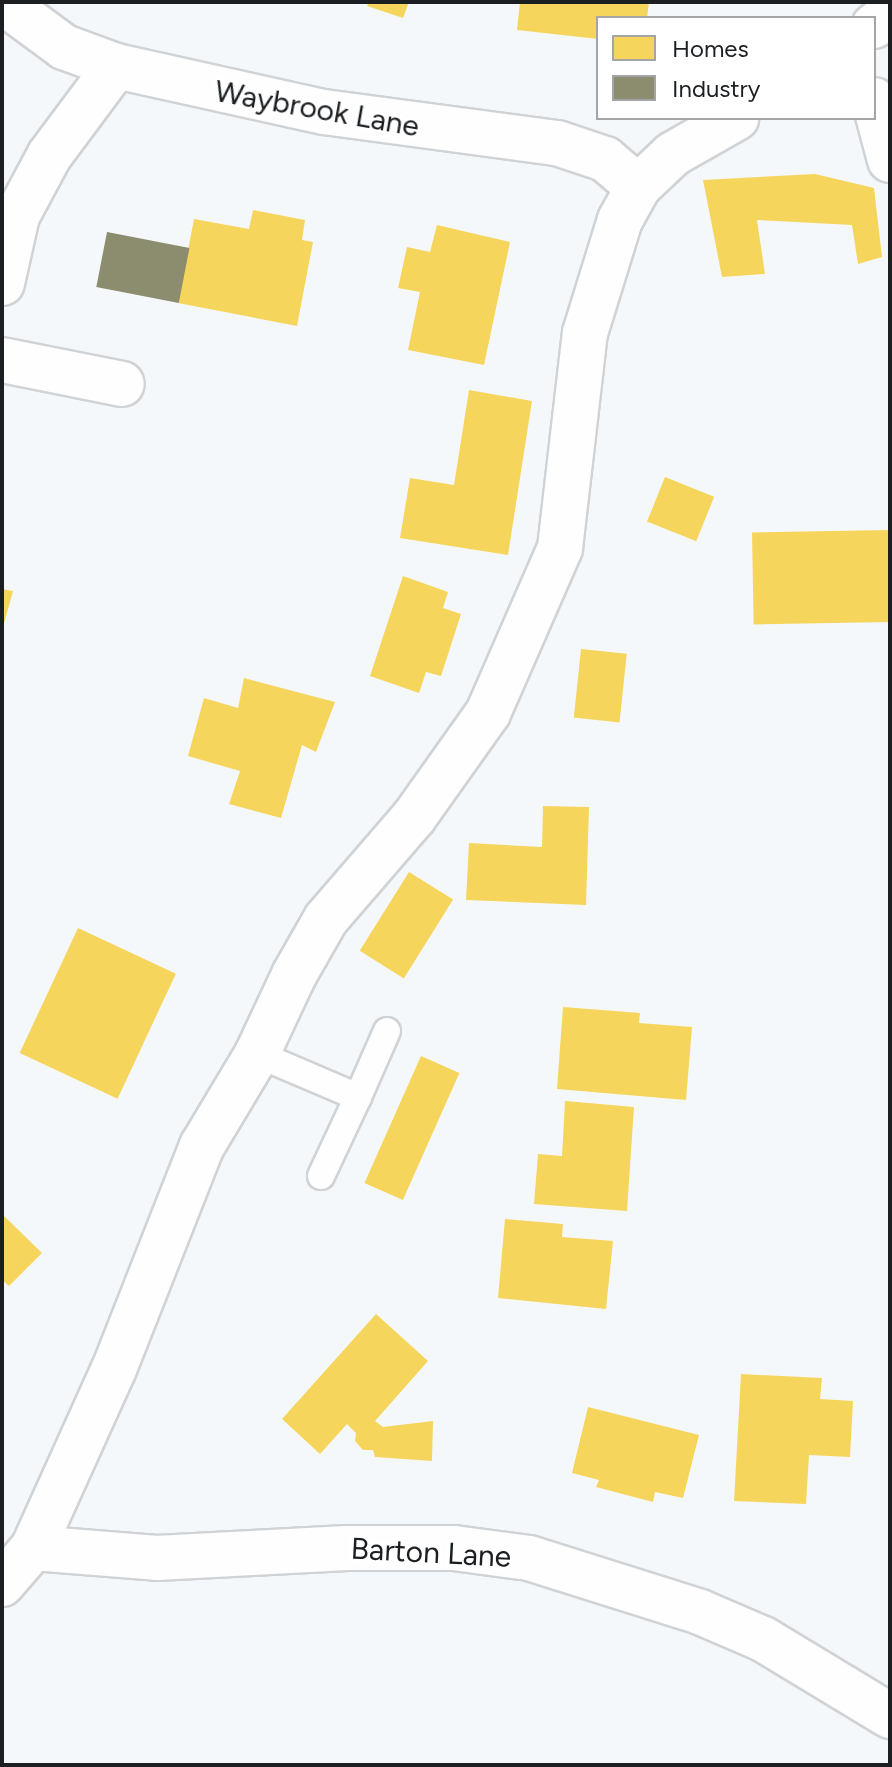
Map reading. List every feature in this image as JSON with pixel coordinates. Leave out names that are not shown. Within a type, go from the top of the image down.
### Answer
[{"type":"street","name":"Waybrook Lane","points":[[3,2],[64,47],[116,66],[324,112],[557,143],[605,159],[638,187]]},
{"type":"street","points":[[2,283],[17,216],[49,156],[116,66]]},
{"type":"street","points":[[876,108],[890,160]]},
{"type":"street","points":[[2,1584],[33,1548],[114,1369],[202,1146],[257,1054],[326,919],[414,817],[488,713],[560,548],[585,333],[620,220],[638,187],[673,154],[732,120]]},
{"type":"street","points":[[2,360],[122,384]]},
{"type":"street","name":"Barton Lane","points":[[33,1548],[157,1558],[347,1548],[454,1548],[529,1558],[700,1612],[763,1639],[890,1716]]},
{"type":"lane","points":[[321,1176],[387,1031]]},
{"type":"lane","points":[[257,1054],[358,1097]]},
{"type":"building: Homes","points":[[369,2],[409,2],[403,18],[367,6]]},
{"type":"building: Homes","points":[[520,2],[649,2],[647,16],[596,16],[596,39],[517,30]]},
{"type":"building: Homes","points":[[815,174],[874,188],[882,257],[858,264],[852,225],[757,220],[765,274],[722,277],[703,180]]},
{"type":"building: Homes","points":[[253,210],[305,220],[302,240],[313,242],[297,326],[178,303],[194,219],[249,229]]},
{"type":"building: Homes","points":[[437,225],[510,242],[484,365],[408,350],[420,292],[398,288],[407,247],[430,252]]},
{"type":"building: Homes","points":[[469,390],[532,401],[508,555],[400,538],[410,478],[454,485]]},
{"type":"building: Homes","points":[[665,477],[714,497],[696,541],[647,522]]},
{"type":"building: Homes","points":[[889,530],[890,622],[754,624],[752,532]]},
{"type":"building: Homes","points":[[403,576],[448,592],[443,608],[461,614],[441,676],[426,672],[419,693],[370,676]]},
{"type":"building: Homes","points":[[2,589],[13,591],[3,627],[2,627]]},
{"type":"building: Homes","points":[[581,649],[627,654],[620,722],[574,718]]},
{"type":"building: Homes","points":[[244,678],[335,702],[316,752],[302,745],[281,818],[229,804],[240,771],[188,756],[204,698],[238,708]]},
{"type":"building: Homes","points":[[543,806],[589,807],[586,905],[466,900],[469,843],[542,847]]},
{"type":"building: Homes","points":[[409,872],[453,900],[404,978],[360,951]]},
{"type":"building: Homes","points":[[78,928],[176,974],[118,1099],[20,1053]]},
{"type":"building: Homes","points":[[563,1007],[640,1013],[639,1023],[692,1027],[686,1100],[557,1089]]},
{"type":"building: Homes","points":[[421,1056],[459,1073],[403,1200],[364,1183]]},
{"type":"building: Homes","points":[[565,1101],[634,1107],[627,1211],[534,1204],[538,1154],[562,1156]]},
{"type":"building: Homes","points":[[2,1214],[42,1253],[9,1286],[2,1280]]},
{"type":"building: Homes","points":[[505,1219],[563,1224],[562,1237],[613,1241],[606,1309],[498,1298]]},
{"type":"building: Homes","points":[[376,1314],[428,1361],[375,1421],[383,1427],[433,1421],[432,1461],[375,1457],[373,1450],[363,1450],[355,1441],[356,1433],[347,1424],[320,1454],[282,1419]]},
{"type":"building: Homes","points":[[741,1374],[822,1378],[820,1399],[853,1401],[850,1457],[809,1455],[806,1504],[734,1501]]},
{"type":"building: Homes","points":[[588,1407],[699,1435],[683,1498],[655,1492],[653,1502],[596,1487],[599,1480],[572,1473]]},
{"type":"building: Industry","points":[[107,232],[189,248],[179,303],[96,287]]}]
